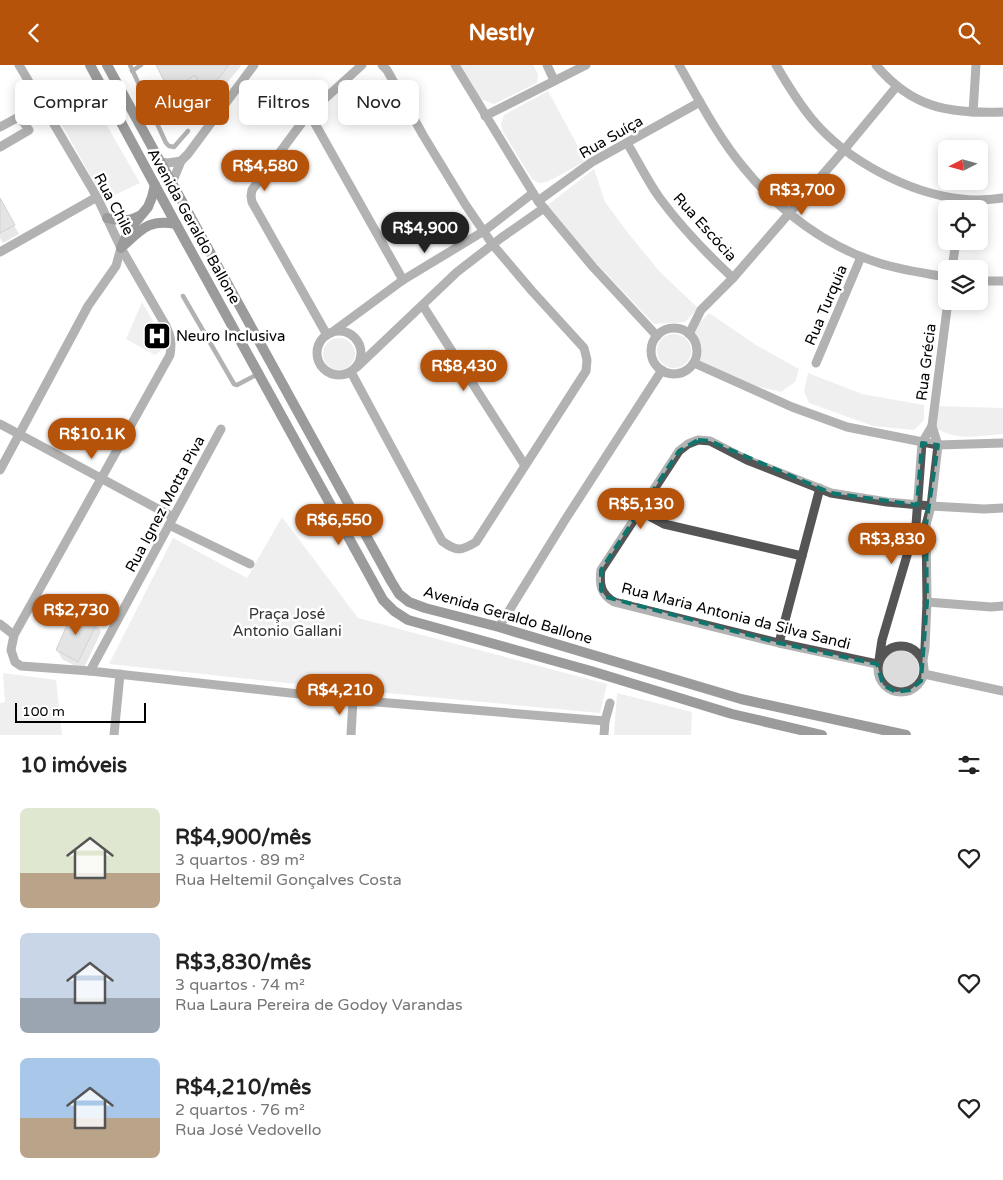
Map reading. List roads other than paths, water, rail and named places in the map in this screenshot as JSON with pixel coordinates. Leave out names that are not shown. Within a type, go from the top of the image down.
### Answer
[{"type":"street","name":"Rua Chile","points":[[19,65],[28,79]]},
{"type":"street","name":"Rua Chile","points":[[26,65],[28,79]]},
{"type":"street","name":"Avenida Geraldo Ballone","points":[[90,65],[154,185],[383,600],[394,611],[408,620],[591,671],[732,714],[822,735]]},
{"type":"street","name":"Avenida Geraldo Ballone","points":[[107,65],[390,581],[399,594],[409,602],[425,608],[499,627],[741,699],[906,735]]},
{"type":"street","points":[[172,183],[181,161],[254,65]]},
{"type":"street","points":[[328,96],[362,65]]},
{"type":"street","points":[[354,370],[442,541],[452,549],[465,549],[476,542],[524,464],[586,371],[587,360],[584,347],[532,291],[493,245],[465,205],[387,70],[382,65]]},
{"type":"street","points":[[455,65],[535,197],[593,267],[657,336]]},
{"type":"street","points":[[546,65],[554,80]]},
{"type":"street","points":[[485,116],[586,65]]},
{"type":"street","points":[[679,65],[721,137],[743,168],[789,213],[834,244],[861,257],[880,264],[938,275]]},
{"type":"street","points":[[776,65],[794,96],[808,114],[844,150],[891,178],[950,200]]},
{"type":"street","points":[[876,65],[897,87],[930,105],[951,111],[1003,113]]},
{"type":"street","points":[[974,112],[976,65]]},
{"type":"street","points":[[689,334],[701,310],[733,278],[897,87]]},
{"type":"street","name":"Rua Suíça","points":[[329,334],[403,280],[484,231],[535,197],[700,101]]},
{"type":"street","points":[[0,127],[15,118]]},
{"type":"street","points":[[0,147],[29,130],[25,125]]},
{"type":"street","name":"Rua Chile","points":[[53,125],[97,197],[121,248],[166,326],[172,345],[170,355],[102,479]]},
{"type":"street","points":[[300,125],[252,190],[251,196],[252,202],[329,334]]},
{"type":"street","points":[[316,125],[403,280]]},
{"type":"street","name":"Rua Escócia","points":[[627,143],[658,195],[681,225],[709,256],[733,278]]},
{"type":"street","points":[[160,162],[181,161]]},
{"type":"street","points":[[0,470],[88,306],[116,266],[129,230],[144,213],[150,202],[154,185]]},
{"type":"street","points":[[0,252],[97,197]]},
{"type":"street","points":[[988,200],[1003,198]]},
{"type":"street","points":[[354,370],[362,353],[357,340],[352,335],[345,332],[329,334],[322,340],[318,347],[317,355],[323,369],[329,374],[337,376],[354,370],[457,272],[544,208]]},
{"type":"street","points":[[107,218],[120,221],[130,220],[144,213]]},
{"type":"street","points":[[121,248],[144,227],[155,223],[176,224]]},
{"type":"street","name":"Rua Turquia","points":[[816,363],[861,257]]},
{"type":"street","points":[[988,281],[1003,281]]},
{"type":"street","points":[[423,306],[524,464]]},
{"type":"street","name":"Rua Grécia","points":[[922,443],[932,426],[947,310]]},
{"type":"street","points":[[676,328],[689,334],[696,346],[697,353],[694,363],[685,371],[673,374],[662,370],[656,365],[653,358],[653,343],[662,331],[676,328]]},
{"type":"street","points":[[694,363],[792,407],[847,427],[938,445],[1003,443]]},
{"type":"street","points":[[499,627],[565,520],[662,370]]},
{"type":"street","points":[[0,424],[102,479],[171,521],[250,564]]},
{"type":"street","name":"Rua Grécia","points":[[932,426],[938,445]]},
{"type":"street","name":"Rua Ignez Motta Piva","points":[[90,671],[221,429]]},
{"type":"street","name":"Rua Maria Antonia da Silva Sandi","points":[[878,662],[779,643],[614,602],[606,597],[601,590],[601,570],[680,451],[688,444],[698,440],[710,441],[748,460],[832,493],[917,505],[984,509],[1003,507]]},
{"type":"street","points":[[878,662],[884,652],[891,647],[901,645],[910,647],[918,652],[922,660],[924,674],[921,681],[910,691],[896,692],[883,685],[877,672],[878,662],[882,640],[916,525],[922,443]]},
{"type":"street","points":[[922,660],[925,648],[927,602],[926,525],[931,506],[938,445]]},
{"type":"street","points":[[102,479],[14,635],[11,643],[12,657],[15,663],[21,666],[120,674],[353,700],[605,721]]},
{"type":"street","points":[[779,643],[820,488]]},
{"type":"street","points":[[640,511],[664,524],[802,556]]},
{"type":"street","points":[[927,602],[991,607],[1003,606]]},
{"type":"street","points":[[0,624],[14,635]]},
{"type":"street","points":[[114,735],[120,674]]},
{"type":"street","points":[[924,674],[1003,691]]},
{"type":"street","points":[[351,735],[353,700]]},
{"type":"street","points":[[604,735],[605,721],[610,703]]},
{"type":"lane","points":[[130,65],[166,143],[174,147],[188,131]]},
{"type":"lane","points":[[132,71],[141,65]]},
{"type":"lane","points":[[183,296],[234,385],[258,374]]},
{"type":"place","name":"Neuro Inclusiva","points":[[157,336]]},
{"type":"park label","name":"Praça José Antonio Gallani","points":[[287,622]]}]
